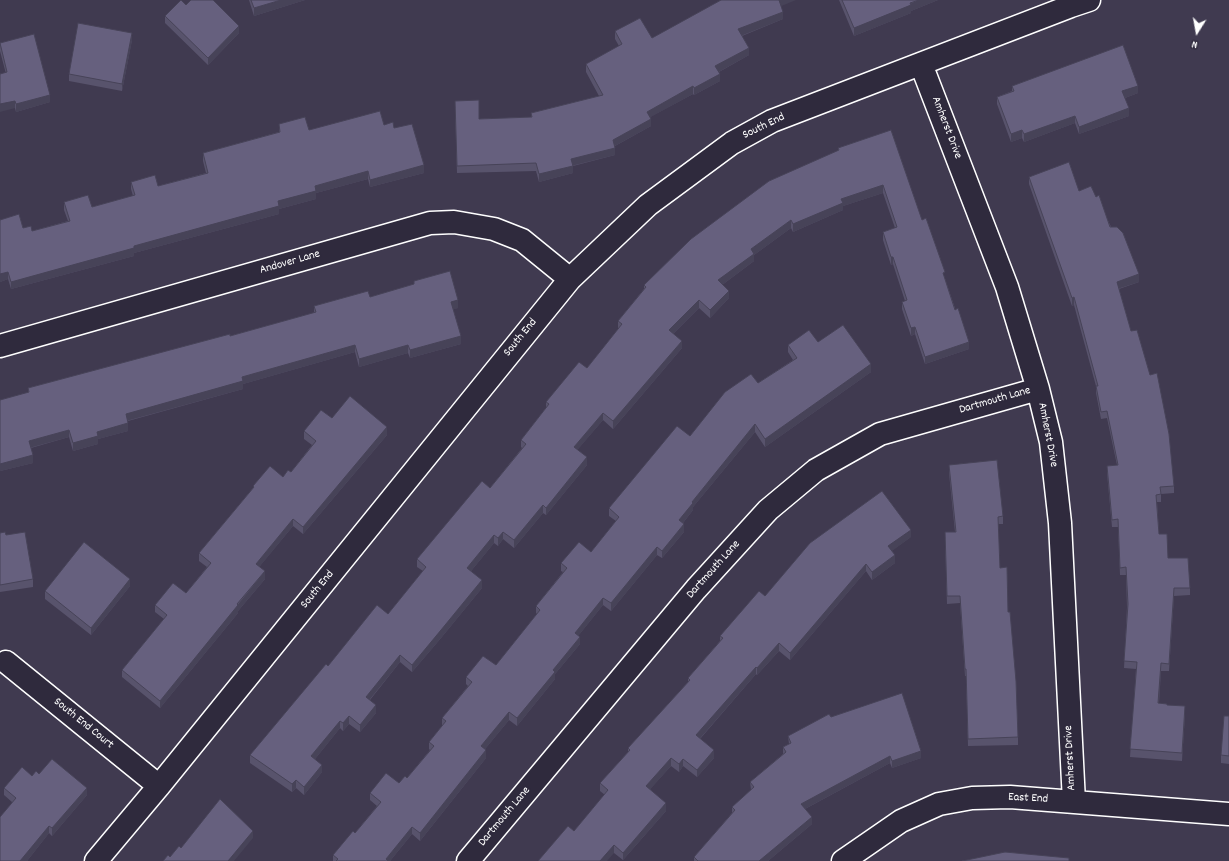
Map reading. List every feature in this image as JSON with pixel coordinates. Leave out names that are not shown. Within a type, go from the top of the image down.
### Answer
[{"type":"street","name":"South End","points":[[96,861],[159,786],[570,279],[648,205],[732,143],[772,121],[1089,0]]},
{"type":"street","name":"Amherst Drive","points":[[921,64],[1007,287],[1038,389],[1051,442],[1060,523],[1074,802]]},
{"type":"street","name":"Andover Lane","points":[[0,346],[430,223],[454,222],[494,229],[522,240],[570,279]]},
{"type":"street","name":"Dartmouth Lane","points":[[468,861],[696,588],[768,510],[816,470],[880,434],[1038,389]]},
{"type":"street","name":"South End Court","points":[[6,662],[159,786]]},
{"type":"street","name":"East End","points":[[843,861],[901,821],[939,804],[972,798],[1002,797],[1229,814]]},
{"type":"building","points":[[181,0],[186,5],[191,0],[213,0],[239,26],[208,58],[165,16]]},
{"type":"building","points":[[251,0],[281,0],[254,8]]},
{"type":"building","points":[[721,0],[779,0],[783,12],[738,29],[749,48],[715,66],[720,74],[694,88],[693,86],[647,112],[651,119],[613,140],[615,148],[571,159],[573,166],[539,174],[536,163],[457,166],[455,101],[479,100],[479,119],[532,117],[531,113],[603,95],[586,64],[622,44],[615,31],[640,18],[652,38]]},
{"type":"building","points":[[842,0],[919,0],[910,3],[911,5],[854,28]]},
{"type":"building","points":[[78,23],[132,33],[122,84],[69,74]]},
{"type":"building","points":[[34,34],[50,95],[16,104],[15,101],[0,104],[0,74],[7,72],[0,43]]},
{"type":"building","points":[[1123,45],[1138,86],[1122,91],[1129,108],[1079,127],[1075,116],[1024,134],[1022,130],[1011,134],[997,97],[1014,91],[1012,86]]},
{"type":"building","points":[[380,111],[384,125],[393,122],[394,128],[412,124],[424,165],[370,180],[368,171],[315,186],[316,191],[278,201],[279,206],[11,282],[8,272],[0,274],[0,220],[19,214],[23,228],[31,226],[32,231],[70,221],[64,202],[88,195],[92,207],[135,195],[131,182],[155,175],[158,186],[208,173],[203,153],[280,132],[279,124],[305,117],[309,130]]},
{"type":"building","points":[[891,130],[922,220],[926,218],[945,272],[943,273],[955,310],[958,308],[969,342],[925,357],[915,327],[911,328],[902,302],[907,300],[883,232],[897,227],[883,185],[841,199],[843,203],[793,224],[791,220],[751,249],[754,254],[718,280],[729,291],[710,310],[699,300],[669,330],[682,341],[613,421],[603,413],[574,447],[587,457],[546,508],[543,505],[514,540],[503,532],[498,538],[494,535],[467,568],[482,580],[412,665],[400,655],[366,697],[376,705],[360,725],[349,716],[343,723],[340,721],[311,756],[322,765],[304,787],[296,780],[292,784],[250,755],[326,664],[328,666],[377,605],[388,614],[426,567],[417,559],[482,481],[490,488],[526,444],[521,440],[549,404],[546,402],[579,362],[587,368],[622,324],[618,321],[646,287],[644,285],[691,239],[769,181],[839,150],[838,148]]},
{"type":"building","points":[[1069,162],[1079,191],[1091,186],[1096,197],[1099,195],[1110,227],[1117,227],[1123,233],[1139,274],[1117,282],[1131,331],[1137,330],[1150,375],[1157,373],[1169,434],[1174,486],[1160,487],[1161,494],[1156,495],[1159,534],[1167,534],[1168,558],[1188,558],[1190,588],[1174,588],[1169,664],[1161,663],[1158,703],[1185,706],[1182,753],[1130,749],[1137,662],[1124,661],[1128,604],[1126,567],[1120,568],[1118,519],[1112,520],[1107,466],[1118,465],[1107,411],[1101,412],[1096,386],[1098,386],[1074,297],[1072,298],[1029,177]]},
{"type":"building","points":[[450,271],[458,300],[451,302],[461,336],[410,350],[408,345],[359,359],[355,345],[242,377],[243,381],[126,414],[128,423],[97,432],[98,436],[73,443],[69,430],[29,441],[33,455],[0,464],[0,400],[29,392],[28,388],[230,334],[230,336],[316,312],[314,306],[368,291],[370,297],[414,284],[414,281]]},
{"type":"building","points":[[843,325],[871,364],[765,439],[755,424],[692,502],[693,503],[679,520],[684,524],[662,551],[657,547],[611,603],[603,598],[575,633],[580,637],[553,670],[555,672],[517,718],[509,712],[481,746],[486,750],[420,833],[412,827],[386,859],[388,861],[336,861],[338,859],[333,855],[353,831],[355,833],[381,802],[370,793],[386,773],[399,783],[405,776],[407,778],[434,746],[429,742],[446,721],[442,718],[472,682],[466,677],[483,656],[496,665],[540,610],[536,606],[567,568],[561,563],[579,542],[591,552],[619,517],[609,508],[677,426],[690,436],[725,392],[751,374],[758,383],[797,358],[788,345],[809,330],[818,342]]},
{"type":"building","points":[[350,396],[387,427],[303,527],[293,519],[256,564],[265,571],[160,701],[122,670],[167,615],[155,605],[173,583],[186,593],[211,563],[199,553],[254,487],[253,486],[270,466],[283,477],[288,470],[291,472],[316,441],[304,431],[321,410],[332,418]]},
{"type":"building","points":[[997,460],[1003,516],[998,517],[1000,568],[1007,567],[1008,612],[1010,612],[1016,681],[1018,737],[968,739],[966,669],[960,596],[947,596],[945,532],[956,532],[949,465]]},
{"type":"building","points":[[882,491],[911,530],[888,546],[895,555],[872,572],[866,564],[790,653],[779,643],[757,668],[756,667],[696,735],[714,750],[697,770],[683,759],[679,764],[671,758],[646,786],[666,803],[623,853],[614,845],[600,861],[538,861],[568,826],[574,831],[608,790],[600,783],[630,750],[628,748],[690,680],[688,678],[723,638],[720,636],[759,591],[765,596],[810,543]]},
{"type":"building","points":[[5,532],[6,535],[25,532],[33,579],[0,585],[0,533]]},
{"type":"building","points":[[84,542],[130,579],[91,628],[45,591]]},
{"type":"building","points":[[902,693],[921,751],[892,761],[890,756],[801,804],[812,817],[759,861],[698,861],[694,857],[735,810],[732,807],[754,787],[750,782],[786,752],[783,747],[791,743],[788,736],[829,714],[831,717]]},
{"type":"building","points":[[1224,716],[1229,716],[1229,756],[1221,755]]},
{"type":"building","points":[[52,759],[87,788],[52,828],[49,826],[20,861],[0,861],[0,817],[16,798],[4,788],[22,767],[32,776],[36,771],[39,774]]},
{"type":"building","points":[[220,799],[253,831],[228,861],[163,861],[168,855],[170,857],[179,846],[181,848]]},
{"type":"building","points":[[1005,852],[1069,858],[1069,861],[962,861]]}]
